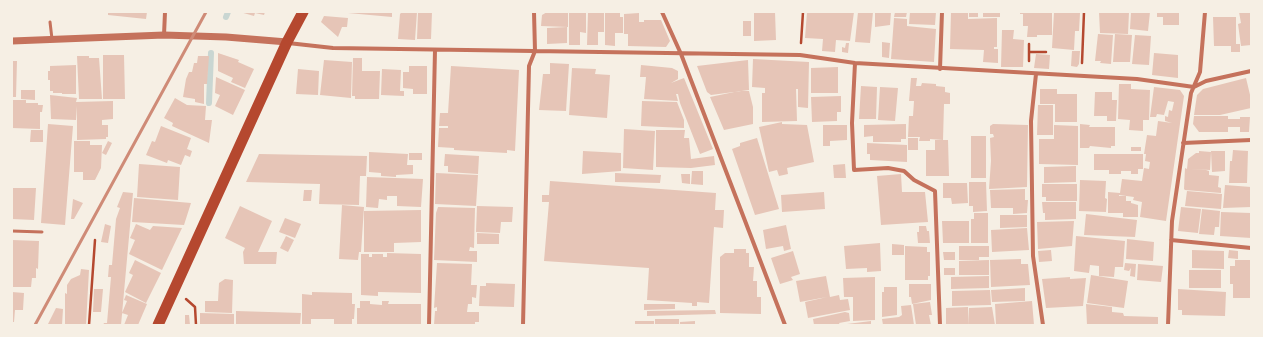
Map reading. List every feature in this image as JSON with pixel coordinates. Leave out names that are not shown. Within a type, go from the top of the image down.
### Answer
[{"type":"highway","points":[[158,325],[287,42],[303,12]]},
{"type":"street","points":[[164,35],[165,12]]},
{"type":"street","points":[[523,325],[529,66],[535,52],[534,12]]},
{"type":"street","points":[[662,12],[681,54],[785,325]]},
{"type":"street","points":[[940,69],[942,12]]},
{"type":"street","points":[[1168,325],[1172,221],[1183,143],[1194,87],[1200,72],[1205,12]]},
{"type":"street","points":[[12,41],[164,35],[226,37],[287,42],[333,48],[800,55],[855,63],[1137,79],[1194,87],[1206,81],[1251,71]]},
{"type":"street","points":[[429,325],[435,50]]},
{"type":"street","points":[[855,63],[852,123],[854,170],[888,168],[904,171],[914,180],[935,191],[940,325]]},
{"type":"street","points":[[1036,74],[1031,121],[1033,256],[1043,325]]},
{"type":"street","points":[[1183,143],[1251,140]]},
{"type":"street","points":[[1171,240],[1251,248]]},
{"type":"lane","points":[[50,22],[52,39]]},
{"type":"lane","points":[[12,231],[42,232]]},
{"type":"path","points":[[800,55],[803,12]]},
{"type":"path","points":[[1081,76],[1084,12]]},
{"type":"path","points":[[1028,73],[1029,44]]},
{"type":"path","points":[[1029,52],[1046,52]]},
{"type":"path","points":[[89,325],[95,240]]},
{"type":"path","points":[[175,290],[195,307],[196,325]]},
{"type":"building","points":[[108,12],[147,12],[146,19],[108,15]]},
{"type":"building","points":[[240,12],[265,12],[264,15],[255,13],[254,16]]},
{"type":"building","points":[[337,12],[392,12],[392,17]]},
{"type":"building","points":[[402,12],[417,12],[415,40],[398,39],[400,14]]},
{"type":"building","points":[[418,12],[432,12],[431,39],[417,39]]},
{"type":"building","points":[[547,12],[568,12],[568,27],[541,26],[542,15]]},
{"type":"building","points":[[569,12],[586,12],[586,33],[580,32],[580,45],[569,45]]},
{"type":"building","points":[[588,12],[604,12],[604,32],[598,32],[598,45],[587,45]]},
{"type":"building","points":[[605,12],[620,12],[620,17],[623,17],[623,33],[615,33],[615,46],[605,45]]},
{"type":"building","points":[[754,12],[775,12],[776,40],[754,41]]},
{"type":"building","points":[[807,12],[854,12],[850,41],[836,40],[835,52],[822,51],[823,39],[805,38]]},
{"type":"building","points":[[858,12],[873,12],[870,43],[855,42]]},
{"type":"building","points":[[875,12],[891,12],[890,25],[875,27]]},
{"type":"building","points":[[895,12],[907,12],[906,17],[894,17]]},
{"type":"building","points":[[910,12],[936,12],[935,25],[909,24]]},
{"type":"building","points":[[951,12],[968,12],[968,19],[997,18],[997,47],[994,47],[994,49],[998,49],[998,63],[983,62],[984,50],[950,49]]},
{"type":"building","points":[[969,12],[978,12],[978,17],[969,17]]},
{"type":"building","points":[[983,12],[1000,12],[1000,17],[983,17]]},
{"type":"building","points":[[1020,12],[1052,12],[1052,35],[1027,37],[1028,26],[1023,26],[1023,14],[1020,14]]},
{"type":"building","points":[[1054,12],[1080,13],[1079,31],[1075,31],[1074,50],[1052,48]]},
{"type":"building","points":[[1099,12],[1129,12],[1128,34],[1100,33]]},
{"type":"building","points":[[1131,12],[1150,12],[1148,31],[1130,29]]},
{"type":"building","points":[[1157,12],[1179,12],[1179,25],[1163,25],[1163,17],[1157,17]]},
{"type":"building","points":[[1239,12],[1251,12],[1251,45],[1241,46],[1238,24],[1241,23]]},
{"type":"building","points":[[639,13],[639,22],[644,22],[644,20],[661,20],[670,41],[666,47],[628,46],[628,34],[624,34],[624,14]]},
{"type":"building","points":[[324,16],[348,18],[347,27],[342,27],[338,37],[321,22]]},
{"type":"building","points":[[1213,17],[1236,17],[1236,44],[1240,44],[1240,52],[1231,52],[1231,46],[1214,46]]},
{"type":"building","points":[[894,18],[907,19],[907,26],[936,29],[934,62],[891,59]]},
{"type":"building","points":[[743,21],[751,21],[751,36],[743,36]]},
{"type":"building","points":[[567,27],[567,43],[547,44],[547,28]]},
{"type":"building","points":[[1002,30],[1014,30],[1013,39],[1024,40],[1023,67],[1001,67]]},
{"type":"building","points":[[1098,34],[1113,35],[1111,64],[1095,61]]},
{"type":"building","points":[[1115,34],[1132,35],[1130,62],[1113,62]]},
{"type":"building","points":[[1135,35],[1151,36],[1149,65],[1132,64]]},
{"type":"building","points":[[882,42],[890,43],[889,58],[882,57]]},
{"type":"building","points":[[846,43],[849,43],[848,53],[842,52],[842,47],[845,48]]},
{"type":"building","points":[[1072,51],[1080,51],[1079,64],[1077,67],[1071,66]]},
{"type":"building","points":[[218,53],[239,60],[238,62],[254,69],[245,88],[231,82],[233,78],[218,71]]},
{"type":"building","points":[[1154,53],[1178,55],[1178,78],[1152,75]]},
{"type":"building","points":[[1036,54],[1050,55],[1049,69],[1034,68]]},
{"type":"building","points":[[103,55],[124,55],[125,99],[103,99]]},
{"type":"building","points":[[77,56],[99,58],[102,99],[79,99]]},
{"type":"building","points":[[198,56],[209,56],[207,84],[204,84],[204,104],[195,102],[195,99],[183,97],[186,79],[189,72],[192,72],[194,63],[197,63]]},
{"type":"building","points":[[353,58],[362,58],[362,71],[380,71],[379,99],[355,99],[355,96],[352,96]]},
{"type":"building","points":[[753,59],[809,62],[808,108],[798,107],[798,89],[796,89],[797,121],[762,122],[762,93],[765,93],[765,88],[752,87]]},
{"type":"building","points":[[324,60],[352,62],[351,98],[320,95]]},
{"type":"building","points":[[748,60],[749,90],[711,95],[707,92],[697,66]]},
{"type":"building","points":[[12,61],[17,61],[16,97],[12,97]]},
{"type":"building","points":[[550,63],[569,64],[566,111],[539,110],[543,74],[550,74]]},
{"type":"building","points":[[76,65],[76,94],[53,93],[53,91],[50,91],[48,71],[50,71],[50,66]]},
{"type":"building","points":[[641,65],[672,68],[678,71],[678,79],[671,83],[684,78],[713,149],[700,154],[680,103],[678,94],[676,94],[678,101],[644,99],[646,77],[640,77]]},
{"type":"building","points":[[409,66],[427,66],[427,94],[413,94],[413,89],[403,88],[403,72],[409,72]]},
{"type":"building","points":[[451,66],[519,70],[515,151],[507,150],[507,153],[454,150],[454,148],[438,147],[439,128],[448,128],[448,126],[439,126],[440,113],[448,113]]},
{"type":"building","points":[[838,67],[838,93],[811,93],[811,68]]},
{"type":"building","points":[[572,68],[596,69],[595,74],[610,75],[607,118],[569,115]]},
{"type":"building","points":[[298,69],[319,71],[318,95],[296,94]]},
{"type":"building","points":[[382,69],[401,70],[400,91],[404,91],[404,96],[381,95]]},
{"type":"building","points":[[216,77],[245,90],[233,115],[215,106],[220,95],[215,93]]},
{"type":"building","points":[[911,78],[917,78],[916,86],[921,86],[922,83],[936,84],[936,86],[945,87],[945,92],[950,93],[950,104],[944,104],[943,140],[930,139],[930,141],[919,141],[920,137],[908,137],[909,116],[913,116],[914,101],[909,101]]},
{"type":"building","points":[[1246,78],[1251,99],[1251,108],[1220,115],[1194,115],[1197,95],[1203,89]]},
{"type":"building","points":[[1119,84],[1131,84],[1131,89],[1150,90],[1149,120],[1143,120],[1143,131],[1129,130],[1130,120],[1118,119]]},
{"type":"building","points":[[861,86],[877,87],[876,119],[859,119]]},
{"type":"building","points":[[880,87],[898,88],[895,121],[878,120]]},
{"type":"building","points":[[1154,87],[1180,90],[1184,96],[1166,221],[1140,217],[1142,202],[1133,200],[1134,197],[1119,195],[1126,196],[1126,201],[1131,201],[1131,203],[1138,205],[1138,217],[1123,217],[1123,213],[1108,213],[1108,192],[1120,193],[1122,179],[1142,181],[1144,168],[1149,169],[1150,162],[1145,161],[1146,154],[1144,154],[1147,135],[1156,136],[1158,121],[1172,123],[1165,121],[1165,116],[1168,117],[1169,110],[1172,111],[1174,102],[1168,101],[1164,115],[1157,114],[1156,117],[1150,117]]},
{"type":"building","points":[[1040,89],[1057,89],[1057,94],[1077,94],[1077,122],[1055,122],[1055,104],[1040,104]]},
{"type":"building","points":[[21,90],[35,90],[35,100],[21,99]]},
{"type":"building","points":[[739,91],[749,91],[753,107],[753,124],[724,130],[710,97]]},
{"type":"building","points":[[1095,92],[1112,92],[1112,100],[1117,100],[1116,121],[1107,121],[1107,116],[1094,116]]},
{"type":"building","points":[[50,95],[77,98],[76,102],[113,101],[113,119],[102,120],[102,125],[108,125],[108,137],[106,137],[106,139],[77,140],[77,106],[76,120],[51,119]]},
{"type":"building","points":[[841,96],[841,112],[837,112],[837,121],[812,122],[811,97]]},
{"type":"building","points":[[175,98],[187,105],[206,106],[205,120],[212,120],[209,143],[172,126],[173,123],[164,118]]},
{"type":"building","points":[[12,100],[26,100],[26,103],[38,103],[38,105],[43,105],[42,112],[40,112],[40,129],[12,128]]},
{"type":"building","points":[[642,101],[677,102],[684,120],[684,128],[641,126]]},
{"type":"building","points":[[1038,105],[1053,105],[1053,135],[1037,135]]},
{"type":"building","points":[[1194,116],[1228,116],[1228,119],[1250,117],[1249,132],[1240,132],[1240,127],[1228,127],[1228,132],[1199,132],[1193,124]]},
{"type":"building","points":[[782,122],[782,124],[807,125],[814,162],[787,168],[788,174],[779,176],[777,170],[769,172],[759,127]]},
{"type":"building","points":[[48,124],[73,126],[65,225],[41,223]]},
{"type":"building","points":[[906,124],[906,139],[901,139],[901,142],[873,142],[873,136],[864,137],[864,125]]},
{"type":"building","points":[[993,124],[1028,125],[1027,187],[989,189],[991,161],[990,138],[994,137],[993,134],[990,134],[990,126]]},
{"type":"building","points":[[1080,124],[1090,125],[1089,127],[1115,127],[1115,146],[1111,146],[1111,148],[1090,146],[1089,148],[1080,148]]},
{"type":"building","points":[[823,125],[847,125],[847,140],[830,141],[830,146],[823,146]]},
{"type":"building","points":[[1054,125],[1078,126],[1078,165],[1039,164],[1039,139],[1054,139]]},
{"type":"building","points":[[161,126],[191,138],[187,149],[192,151],[190,157],[185,155],[181,165],[168,160],[167,163],[146,155],[152,141],[155,142]]},
{"type":"building","points":[[624,129],[655,131],[653,170],[623,168]]},
{"type":"building","points":[[31,130],[43,130],[43,142],[30,142]]},
{"type":"building","points":[[656,130],[685,130],[684,138],[689,138],[691,159],[714,156],[715,165],[691,168],[656,167]]},
{"type":"building","points":[[971,136],[986,136],[986,178],[971,178]]},
{"type":"building","points":[[757,138],[779,209],[755,215],[732,149],[740,146],[740,143]]},
{"type":"building","points":[[908,138],[918,138],[918,150],[908,150]]},
{"type":"building","points":[[935,140],[948,140],[949,176],[926,176],[926,150],[935,150]]},
{"type":"building","points":[[74,141],[90,141],[90,145],[102,145],[101,168],[95,180],[83,180],[83,172],[74,172]]},
{"type":"building","points":[[108,141],[112,143],[106,155],[102,153]]},
{"type":"building","points":[[867,143],[907,145],[907,162],[870,160],[870,154],[867,154]]},
{"type":"building","points":[[1131,147],[1141,147],[1141,151],[1131,151]]},
{"type":"building","points":[[1233,150],[1248,151],[1247,183],[1229,183],[1230,161],[1232,161]]},
{"type":"building","points":[[583,151],[621,153],[621,171],[582,174]]},
{"type":"building","points":[[1199,151],[1211,152],[1210,170],[1190,169],[1206,170],[1209,171],[1209,175],[1219,176],[1218,187],[1221,188],[1221,193],[1184,189],[1185,168],[1187,169],[1188,159],[1196,153],[1199,153]]},
{"type":"building","points":[[1211,151],[1225,151],[1225,171],[1212,172]]},
{"type":"building","points":[[369,152],[408,154],[407,165],[413,165],[413,174],[396,175],[396,177],[381,176],[381,173],[369,172]]},
{"type":"building","points":[[409,153],[422,153],[422,160],[409,160]]},
{"type":"building","points":[[259,154],[367,156],[366,176],[360,176],[359,205],[319,204],[320,184],[246,182]]},
{"type":"building","points":[[445,154],[479,156],[478,174],[448,172],[448,166],[444,166]]},
{"type":"building","points":[[1094,154],[1143,154],[1143,169],[1138,169],[1138,174],[1131,174],[1131,171],[1121,171],[1121,174],[1109,174],[1109,170],[1094,170]]},
{"type":"building","points":[[139,164],[180,167],[178,200],[137,197]]},
{"type":"building","points":[[845,164],[846,178],[834,178],[833,165]]},
{"type":"building","points":[[1076,166],[1076,182],[1044,183],[1044,167]]},
{"type":"building","points":[[692,171],[703,171],[703,185],[691,184]]},
{"type":"building","points":[[436,173],[478,175],[476,206],[435,204]]},
{"type":"building","points":[[615,173],[661,175],[660,183],[615,182]]},
{"type":"building","points":[[681,174],[690,174],[690,184],[682,183]]},
{"type":"building","points":[[901,174],[902,192],[925,192],[928,222],[881,225],[877,176]]},
{"type":"building","points":[[367,177],[423,179],[421,207],[397,206],[397,196],[387,196],[387,200],[379,199],[378,208],[366,207]]},
{"type":"building","points":[[1080,180],[1106,181],[1106,212],[1079,211]]},
{"type":"building","points":[[550,181],[716,193],[715,210],[724,210],[723,228],[714,227],[709,303],[697,302],[697,306],[692,306],[692,303],[647,300],[649,268],[544,261],[549,202],[542,202],[542,195],[549,195]]},
{"type":"building","points":[[969,182],[986,182],[987,211],[973,212],[973,206],[969,206]]},
{"type":"building","points":[[943,183],[967,183],[968,203],[952,204],[951,198],[943,198]]},
{"type":"building","points":[[1042,184],[1077,184],[1077,201],[1046,201],[1046,197],[1042,197]]},
{"type":"building","points":[[1225,185],[1251,187],[1251,207],[1223,208]]},
{"type":"building","points":[[12,188],[36,188],[34,220],[12,219]]},
{"type":"building","points":[[1025,189],[1025,200],[1028,200],[1027,213],[1013,214],[1013,208],[991,208],[990,190]]},
{"type":"building","points":[[304,190],[312,190],[311,201],[303,201]]},
{"type":"building","points":[[1187,191],[1222,194],[1221,209],[1185,206]]},
{"type":"building","points":[[123,192],[133,193],[121,325],[103,325],[104,323],[107,323],[111,277],[108,277],[109,265],[112,265],[116,219],[120,208],[117,207]]},
{"type":"building","points":[[824,192],[825,209],[782,212],[781,195]]},
{"type":"building","points":[[134,198],[191,203],[184,225],[132,222]]},
{"type":"building","points":[[73,199],[83,203],[74,219],[71,219]]},
{"type":"building","points":[[1042,202],[1076,202],[1076,219],[1045,220]]},
{"type":"building","points":[[342,205],[364,207],[361,252],[359,252],[358,260],[339,259]]},
{"type":"building","points":[[240,206],[272,221],[258,252],[277,252],[276,264],[244,264],[243,252],[245,248],[225,238]]},
{"type":"building","points":[[477,206],[513,207],[512,222],[501,222],[500,233],[476,232]]},
{"type":"building","points":[[438,207],[475,208],[474,248],[470,247],[469,251],[477,251],[477,262],[434,260],[436,213]]},
{"type":"building","points":[[1181,207],[1201,209],[1198,233],[1178,231]]},
{"type":"building","points":[[1202,209],[1220,211],[1219,227],[1215,227],[1214,235],[1199,234]]},
{"type":"building","points":[[421,210],[421,242],[394,243],[394,252],[364,252],[364,211]]},
{"type":"building","points":[[1221,212],[1251,213],[1251,238],[1220,236]]},
{"type":"building","points":[[974,213],[988,213],[988,243],[971,243],[971,219],[974,219]]},
{"type":"building","points":[[1086,214],[1137,220],[1135,237],[1084,235]]},
{"type":"building","points":[[1000,215],[1027,215],[1027,227],[1000,228]]},
{"type":"building","points":[[285,218],[301,224],[295,238],[279,232]]},
{"type":"building","points":[[942,221],[969,221],[969,243],[943,243]]},
{"type":"building","points":[[1074,221],[1072,246],[1038,249],[1037,222]]},
{"type":"building","points":[[105,224],[111,226],[108,243],[101,242]]},
{"type":"building","points":[[136,224],[150,230],[153,226],[182,228],[162,270],[129,254],[135,240],[130,238]]},
{"type":"building","points":[[786,225],[791,249],[784,251],[783,246],[766,249],[763,230]]},
{"type":"building","points":[[919,226],[926,226],[927,231],[929,231],[930,243],[918,243],[917,232],[919,232]]},
{"type":"building","points":[[1027,228],[1029,250],[992,252],[991,230]]},
{"type":"building","points":[[477,233],[499,234],[499,244],[477,244]]},
{"type":"building","points":[[286,236],[294,240],[288,252],[280,248]]},
{"type":"building","points":[[1076,236],[1125,241],[1123,267],[1115,267],[1114,277],[1099,276],[1099,266],[1090,265],[1089,273],[1074,271]]},
{"type":"building","points":[[1127,239],[1154,242],[1153,261],[1126,259]]},
{"type":"building","points":[[12,240],[39,241],[38,269],[36,268],[36,278],[32,278],[31,287],[12,287]]},
{"type":"building","points":[[880,243],[881,271],[867,272],[867,268],[846,269],[844,246]]},
{"type":"building","points":[[892,244],[904,245],[904,255],[892,255]]},
{"type":"building","points":[[905,246],[927,247],[927,252],[930,252],[930,276],[928,276],[928,280],[905,280]]},
{"type":"building","points":[[959,246],[989,246],[989,257],[979,257],[979,260],[959,260]]},
{"type":"building","points":[[734,249],[746,249],[746,253],[749,253],[749,267],[754,267],[753,281],[757,281],[757,297],[761,297],[761,314],[720,313],[720,257],[725,253],[734,253]]},
{"type":"building","points":[[1051,250],[1052,261],[1039,262],[1038,251]]},
{"type":"building","points":[[1192,250],[1224,251],[1224,269],[1192,268]]},
{"type":"building","points":[[1229,250],[1238,251],[1238,259],[1228,258]]},
{"type":"building","points":[[793,251],[800,274],[791,277],[793,280],[780,284],[771,258]]},
{"type":"building","points":[[943,252],[955,252],[955,260],[944,260]]},
{"type":"building","points":[[387,253],[421,254],[421,293],[378,292],[378,296],[361,295],[361,254],[369,254],[369,257],[372,257],[372,254],[383,254],[383,257],[387,257]]},
{"type":"building","points":[[1021,259],[1021,264],[1028,264],[1030,285],[991,287],[990,260]]},
{"type":"building","points":[[135,260],[161,273],[146,303],[125,292],[133,275],[129,273]]},
{"type":"building","points":[[989,260],[989,275],[959,275],[959,261]]},
{"type":"building","points":[[1235,260],[1251,260],[1251,298],[1233,298],[1233,284],[1230,284],[1230,266],[1235,266]]},
{"type":"building","points":[[437,263],[472,264],[471,285],[477,285],[476,298],[472,297],[472,304],[468,304],[467,312],[479,312],[479,322],[475,322],[475,325],[434,325],[435,311],[437,311],[437,307],[434,308]]},
{"type":"building","points":[[1125,263],[1136,264],[1135,277],[1130,276],[1131,268],[1129,271],[1124,270]]},
{"type":"building","points":[[1138,264],[1163,266],[1161,282],[1137,280]]},
{"type":"building","points":[[944,268],[955,268],[955,275],[944,275]]},
{"type":"building","points":[[81,269],[89,270],[86,325],[65,325],[65,293],[67,294],[67,285],[71,279],[80,275]]},
{"type":"building","points":[[1189,270],[1221,270],[1221,288],[1189,288]]},
{"type":"building","points":[[1091,275],[1128,281],[1124,308],[1087,303]]},
{"type":"building","points":[[826,276],[830,297],[839,295],[840,300],[848,299],[850,310],[808,318],[805,302],[827,297],[800,302],[796,281]]},
{"type":"building","points":[[989,276],[989,288],[951,289],[951,277]]},
{"type":"building","points":[[875,277],[875,320],[853,321],[853,297],[844,297],[843,278]]},
{"type":"building","points":[[1070,277],[1070,279],[1086,278],[1083,306],[1046,308],[1042,279]]},
{"type":"building","points":[[225,279],[233,280],[232,313],[205,312],[205,301],[218,301],[219,283]]},
{"type":"building","points":[[486,283],[515,284],[514,307],[479,306],[480,286],[486,286]]},
{"type":"building","points":[[909,284],[931,284],[931,300],[912,304],[911,297],[909,297]]},
{"type":"building","points":[[884,287],[897,287],[897,315],[882,317],[882,292],[884,292]]},
{"type":"building","points":[[1025,288],[1025,301],[992,302],[991,290]]},
{"type":"building","points":[[94,289],[103,289],[101,312],[93,312]]},
{"type":"building","points":[[1178,289],[1226,292],[1225,316],[1182,315],[1182,310],[1178,310]]},
{"type":"building","points":[[990,290],[991,305],[952,306],[952,291]]},
{"type":"building","points":[[12,292],[24,293],[23,310],[15,310],[14,322],[12,322]]},
{"type":"building","points":[[312,292],[352,293],[352,304],[355,304],[352,325],[334,325],[334,319],[311,319],[311,325],[302,325],[302,294],[312,295]]},
{"type":"building","points":[[126,295],[147,304],[138,325],[124,325],[128,315],[122,313],[127,301],[124,300]]},
{"type":"building","points":[[360,301],[370,301],[370,304],[382,305],[382,301],[389,301],[388,304],[421,304],[421,325],[357,325],[357,308],[360,308]]},
{"type":"building","points":[[1032,301],[1034,325],[996,325],[995,304]]},
{"type":"building","points":[[930,302],[932,315],[929,315],[931,325],[916,325],[913,304]]},
{"type":"building","points":[[644,304],[675,304],[675,309],[644,310]]},
{"type":"building","points":[[1086,304],[1112,307],[1112,312],[1123,313],[1124,316],[1158,317],[1158,325],[1087,325]]},
{"type":"building","points":[[911,305],[914,325],[883,325],[882,319],[899,317],[902,315],[901,306]]},
{"type":"building","points":[[968,307],[969,325],[946,325],[946,308]]},
{"type":"building","points":[[992,307],[995,325],[969,325],[969,308]]},
{"type":"building","points":[[56,308],[63,309],[62,325],[48,324]]},
{"type":"building","points":[[715,310],[716,314],[647,316],[647,311]]},
{"type":"building","points":[[236,311],[301,313],[300,325],[236,325]]},
{"type":"building","points":[[845,312],[849,313],[850,321],[839,323],[840,325],[814,325],[813,319]]},
{"type":"building","points":[[200,313],[234,314],[234,325],[200,325]]},
{"type":"building","points":[[185,315],[189,315],[190,325],[185,325]]},
{"type":"building","points":[[655,319],[679,319],[679,325],[655,325]]},
{"type":"building","points":[[635,321],[654,321],[654,325],[635,325]]},
{"type":"building","points":[[695,321],[695,325],[680,325],[680,322]]},
{"type":"building","points":[[871,321],[871,325],[847,325],[847,324]]},
{"type":"waterway","points":[[226,17],[228,12]]},
{"type":"waterway","points":[[209,103],[211,53]]},
{"type":"railway","points":[[35,325],[206,12]]}]
